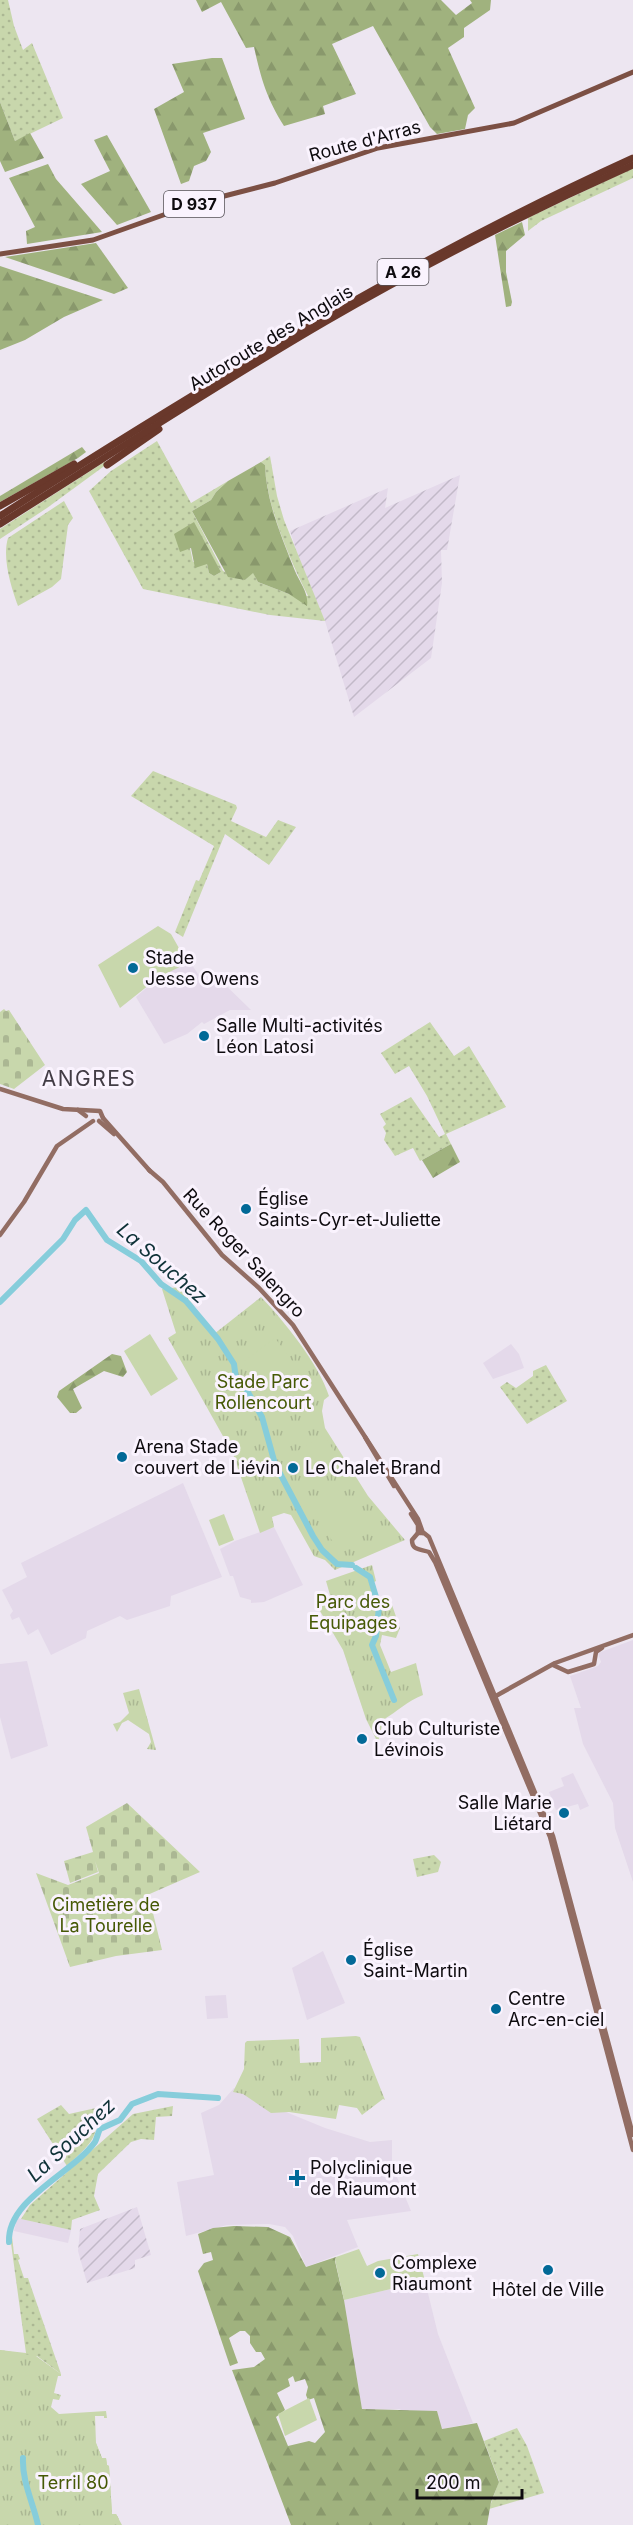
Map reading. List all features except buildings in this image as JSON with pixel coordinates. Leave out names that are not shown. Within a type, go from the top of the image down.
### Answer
[{"type":"highway","name":"Autoroute des Anglais","points":[[0,516],[250,359],[391,278],[497,222],[633,158]]},
{"type":"highway","name":"Autoroute des Anglais","points":[[0,524],[253,365],[393,284],[497,229],[633,165]]},
{"type":"highway","points":[[107,465],[174,419],[192,403]]},
{"type":"highway","points":[[0,506],[134,431]]},
{"type":"main road","name":"Route d'Arras","points":[[0,254],[104,237],[197,203],[275,183],[378,148],[514,123],[633,72]]},
{"type":"main road","points":[[0,1089],[63,1109],[102,1112],[57,1146],[24,1202],[0,1235]]},
{"type":"main road","points":[[78,1110],[95,1119]]},
{"type":"main road","points":[[90,1110],[95,1119]]},
{"type":"main road","name":"Rue Roger Salengro","points":[[95,1119],[119,1137],[222,1255],[263,1292],[293,1324],[365,1437]]},
{"type":"main road","points":[[365,1437],[420,1523],[420,1533]]},
{"type":"main road","points":[[365,1437],[417,1523],[420,1533]]},
{"type":"main road","points":[[420,1523],[428,1526]]},
{"type":"main road","points":[[420,1533],[428,1536],[556,1845],[633,2135]]},
{"type":"main road","points":[[420,1533],[413,1538],[413,1546],[431,1554],[435,1562],[494,1696],[552,1846],[633,2150]]},
{"type":"main road","points":[[424,1550],[430,1543]]},
{"type":"main road","points":[[494,1696],[553,1665],[633,1636]]},
{"type":"main road","points":[[553,1665],[568,1672],[592,1665],[600,1649],[633,1636]]},
{"type":"main road","points":[[589,1652],[595,1655]]},
{"type":"main road","points":[[563,1668],[566,1660]]},
{"type":"shaded area","points":[[460,475],[447,550],[441,550],[442,583],[431,658],[354,717],[325,621],[305,577],[290,531],[388,488],[385,508]]},
{"type":"shaded area","points":[[190,962],[204,983],[217,977],[251,1010],[230,1010],[204,1024],[202,1022],[187,1034],[164,1044],[136,997],[159,977]]},
{"type":"shaded area","points":[[511,1344],[519,1354],[524,1368],[493,1379],[483,1363]]},
{"type":"shaded area","points":[[183,1483],[222,1577],[171,1596],[170,1606],[127,1620],[120,1616],[87,1631],[86,1638],[51,1655],[38,1629],[28,1635],[19,1617],[12,1620],[10,1615],[13,1611],[2,1590],[27,1577],[21,1563]]},
{"type":"shaded area","points":[[274,1527],[303,1585],[264,1602],[251,1603],[251,1600],[240,1597],[220,1549]]},
{"type":"shaded area","points":[[633,1640],[633,1882],[615,1828],[613,1803],[583,1744],[574,1708],[581,1708],[570,1676],[598,1666],[601,1662],[598,1653]]},
{"type":"shaded area","points":[[27,1661],[48,1746],[11,1759],[0,1717],[0,1664]]},
{"type":"shaded area","points":[[573,1773],[589,1806],[580,1810],[578,1804],[556,1810],[549,1792],[564,1786],[561,1778]]},
{"type":"shaded area","points":[[323,1951],[345,2003],[307,2020],[292,1968]]},
{"type":"shaded area","points":[[226,1995],[228,2018],[207,2019],[205,1996]]},
{"type":"shaded area","name":"Polyclinique de Riaumont","points":[[234,2088],[273,2111],[286,2112],[325,2128],[370,2142],[392,2140],[392,2165],[411,2211],[347,2220],[358,2247],[306,2267],[293,2236],[285,2227],[269,2224],[227,2225],[186,2236],[177,2182],[214,2175],[201,2113],[219,2105]]},
{"type":"shaded area","points":[[137,2207],[151,2255],[135,2260],[135,2268],[87,2283],[78,2251],[80,2229]]},
{"type":"shaded area","points":[[17,2218],[71,2230],[68,2243],[14,2231]]},
{"type":"shaded area","points":[[425,2281],[438,2334],[473,2423],[442,2429],[399,2409],[362,2410],[344,2300]]},
{"type":"green space","points":[[0,0],[8,0],[23,50],[32,43],[63,118],[15,141],[0,102]]},
{"type":"green space","points":[[196,0],[441,0],[456,15],[472,3],[470,0],[491,0],[490,10],[464,28],[464,37],[448,48],[475,108],[468,115],[465,129],[437,134],[430,127],[373,26],[332,44],[356,94],[323,106],[325,114],[284,126],[265,88],[254,47],[246,48],[221,2],[202,12]]},
{"type":"green space","points":[[222,58],[245,119],[203,133],[211,152],[206,161],[194,166],[189,181],[181,184],[154,109],[184,92],[172,64]]},
{"type":"green space","points":[[0,102],[15,141],[30,133],[44,158],[5,172],[0,161]]},
{"type":"green space","points":[[107,135],[151,212],[117,225],[81,184],[110,171],[94,140]]},
{"type":"green space","points":[[48,164],[56,179],[102,232],[27,244],[26,231],[35,227],[9,178]]},
{"type":"green space","points":[[633,168],[633,178],[541,221],[528,231],[528,218]]},
{"type":"green space","points":[[522,222],[525,235],[506,251],[506,272],[512,302],[511,306],[506,307],[495,235]]},
{"type":"green space","points":[[96,243],[128,288],[114,294],[5,257]]},
{"type":"green space","points":[[0,266],[103,300],[64,317],[25,340],[0,350]]},
{"type":"green space","points":[[157,441],[191,503],[228,481],[211,500],[192,511],[223,571],[245,580],[253,572],[258,582],[289,594],[308,596],[274,515],[266,481],[265,465],[261,462],[270,456],[284,520],[325,621],[270,615],[143,589],[89,491],[111,471]],"holes":[[[193,523],[221,572],[214,576],[209,573],[207,564],[193,562],[190,548]]]},
{"type":"green space","points":[[82,447],[86,452],[78,458],[0,502],[0,496]]},
{"type":"green space","points":[[106,461],[107,464],[0,539],[0,529]]},
{"type":"green space","points":[[261,462],[265,465],[268,492],[276,519],[305,592],[307,606],[289,594],[258,582],[253,573],[245,580],[228,577],[192,511],[211,500],[228,481]]},
{"type":"green space","points":[[64,501],[73,518],[68,525],[61,579],[52,587],[18,606],[7,563],[8,538]]},
{"type":"green space","points":[[194,522],[221,572],[214,576],[209,573],[207,564],[195,568],[191,548],[180,552],[174,534]]},
{"type":"green space","points":[[153,771],[236,805],[237,808],[231,821],[266,837],[278,820],[296,827],[269,865],[225,834],[183,937],[175,932],[196,880],[199,881],[214,846],[131,796]]},
{"type":"green space","points":[[158,926],[171,934],[184,957],[187,956],[190,962],[159,977],[120,1008],[98,965]]},
{"type":"green space","points":[[4,1009],[9,1010],[45,1065],[14,1089],[0,1084],[0,1012]]},
{"type":"green space","points":[[430,1022],[454,1056],[469,1046],[506,1107],[446,1134],[451,1144],[420,1161],[413,1148],[395,1156],[384,1140],[386,1133],[383,1127],[386,1124],[380,1114],[411,1097],[439,1137],[445,1134],[427,1096],[409,1066],[395,1074],[381,1053]]},
{"type":"green space","points":[[451,1144],[460,1162],[433,1178],[422,1160]]},
{"type":"green space","name":"Stade Parc Rollencourt","points":[[180,1287],[214,1334],[261,1297],[270,1307],[300,1344],[324,1384],[329,1396],[324,1400],[322,1411],[325,1428],[368,1496],[405,1540],[335,1570],[325,1560],[314,1556],[291,1515],[284,1513],[272,1517],[274,1527],[260,1533],[233,1454],[168,1338],[176,1333],[162,1289]]},
{"type":"green space","points":[[150,1334],[178,1379],[151,1396],[124,1351]]},
{"type":"green space","points":[[275,1338],[310,1385],[279,1409],[243,1362]]},
{"type":"green space","points":[[112,1354],[121,1356],[127,1372],[123,1377],[104,1371],[73,1389],[82,1408],[76,1413],[70,1413],[57,1397],[59,1391]]},
{"type":"green space","points":[[546,1365],[567,1401],[527,1424],[500,1387],[507,1382],[516,1388],[533,1376],[533,1371]]},
{"type":"green space","points":[[324,1435],[339,1459],[308,1477],[294,1453]]},
{"type":"green space","points":[[337,1488],[365,1532],[338,1550],[310,1506]]},
{"type":"green space","points":[[224,1514],[234,1540],[219,1546],[209,1520]]},
{"type":"green space","name":"Parc des Equipages","points":[[372,1565],[376,1581],[372,1583],[379,1606],[392,1605],[400,1628],[396,1638],[382,1635],[380,1645],[391,1672],[416,1663],[423,1695],[383,1720],[378,1743],[366,1719],[343,1650],[320,1611],[322,1601],[330,1595],[326,1581]]},
{"type":"green space","points":[[139,1689],[156,1750],[147,1749],[151,1742],[149,1734],[128,1720],[122,1723],[117,1732],[113,1724],[120,1722],[129,1713],[123,1693]]},
{"type":"green space","name":"Cimetière de La Tourelle","points":[[127,1803],[200,1872],[145,1896],[153,1913],[162,1950],[116,1956],[70,1967],[36,1873],[68,1885],[99,1873],[95,1861],[98,1872],[70,1883],[64,1861],[93,1852],[86,1827]]},
{"type":"green space","points":[[434,1855],[441,1862],[438,1872],[417,1877],[413,1859]]},
{"type":"green space","points":[[360,2037],[385,2100],[383,2099],[362,2115],[357,2108],[339,2105],[336,2119],[289,2112],[271,2113],[243,2094],[233,2092],[244,2069],[247,2041],[299,2039],[300,2063],[321,2062],[321,2038]]},
{"type":"green space","points":[[61,2105],[69,2114],[96,2108],[97,2118],[97,2127],[91,2141],[67,2166],[37,2119]]},
{"type":"green space","points":[[173,2106],[172,2116],[156,2117],[154,2140],[141,2139],[131,2142],[98,2174],[94,2196],[100,2210],[72,2220],[71,2230],[21,2219],[30,2205],[133,2114]]},
{"type":"green space","points":[[268,2227],[290,2237],[306,2267],[336,2257],[362,2409],[437,2411],[442,2429],[477,2423],[499,2482],[491,2502],[487,2525],[291,2525],[232,2370],[254,2367],[265,2359],[261,2352],[256,2352],[250,2343],[250,2336],[245,2331],[240,2331],[229,2338],[238,2363],[230,2366],[198,2271],[204,2263],[213,2260],[211,2252],[203,2254],[198,2234],[213,2228]],"holes":[[[293,2376],[295,2382],[305,2379],[308,2387],[306,2395],[308,2400],[314,2398],[325,2432],[315,2443],[309,2441],[288,2446],[276,2417],[285,2410],[277,2393],[290,2386],[288,2379]]]},
{"type":"green space","name":"Terril 80","points":[[10,2236],[12,2236],[14,2254],[18,2254],[24,2278],[28,2278],[61,2374],[37,2356],[31,2359],[38,2414],[29,2429],[27,2440],[28,2481],[31,2486],[66,2475],[70,2466],[66,2459],[71,2447],[77,2442],[90,2445],[96,2443],[102,2458],[106,2458],[109,2466],[112,2514],[116,2514],[119,2519],[112,2523],[111,2517],[107,2519],[104,2514],[103,2468],[98,2466],[81,2490],[73,2497],[70,2510],[61,2525],[39,2525],[36,2506],[26,2483],[24,2465],[24,2434],[33,2408],[27,2359],[24,2360],[30,2398],[24,2404],[15,2425],[15,2418],[4,2407],[5,2387],[0,2379],[0,2350],[26,2353]]},
{"type":"green space","name":"Complexe Riaumont","points":[[359,2249],[367,2266],[378,2261],[418,2254],[425,2281],[344,2300],[335,2260],[336,2257]]},
{"type":"green space","name":"Terril 80","points":[[0,2350],[36,2356],[61,2374],[58,2376],[54,2393],[61,2395],[59,2400],[53,2399],[51,2407],[59,2414],[106,2411],[107,2418],[95,2416],[96,2443],[102,2458],[106,2458],[109,2466],[112,2514],[116,2514],[122,2525],[0,2525]]},
{"type":"green space","points":[[309,2398],[317,2420],[285,2436],[278,2414]]},
{"type":"green space","points":[[517,2428],[527,2446],[544,2493],[489,2509],[499,2481],[484,2441]]},
{"type":"waterway","name":"La Souchez","points":[[0,1302],[63,1239],[75,1220],[86,1210],[107,1240],[141,1261],[161,1284],[186,1301],[218,1339],[234,1364],[236,1379],[245,1387],[262,1417],[275,1464],[313,1536],[322,1550],[337,1564],[352,1565]]},
{"type":"waterway","name":"La Souchez","points":[[356,1568],[370,1577],[379,1607],[376,1636],[372,1645],[394,1700]]},
{"type":"waterway","name":"La Souchez","points":[[9,2242],[11,2227],[18,2213],[29,2200],[85,2154],[95,2142],[100,2129],[120,2120],[132,2104],[158,2094],[218,2098]]},
{"type":"waterway","name":"La Souchez","points":[[23,2458],[26,2484],[38,2525]]},
{"type":"place","name":"Stade Jesse Owens","points":[[133,968]]},
{"type":"place","name":"Salle Multi-activités Léon Latosi","points":[[204,1036]]},
{"type":"place","name":"Église Saints-Cyr-et-Juliette","points":[[246,1209]]},
{"type":"place","name":"Arena Stade couvert de Liévin","points":[[122,1457]]},
{"type":"place","name":"Le Chalet Brand","points":[[293,1468]]},
{"type":"place","name":"Club Culturiste Lévinois","points":[[362,1739]]},
{"type":"place","name":"Salle Marie Liétard","points":[[564,1813]]},
{"type":"place","name":"Église Saint-Martin","points":[[351,1960]]},
{"type":"place","name":"Centre Arc-en-ciel","points":[[496,2009]]},
{"type":"place","name":"Polyclinique de Riaumont","points":[[297,2178]]},
{"type":"place","name":"Hôtel de Ville","points":[[548,2270]]},
{"type":"place","name":"Complexe Riaumont","points":[[380,2273]]},
{"type":"district","name":"ANGRES","points":[[89,1079]]}]
